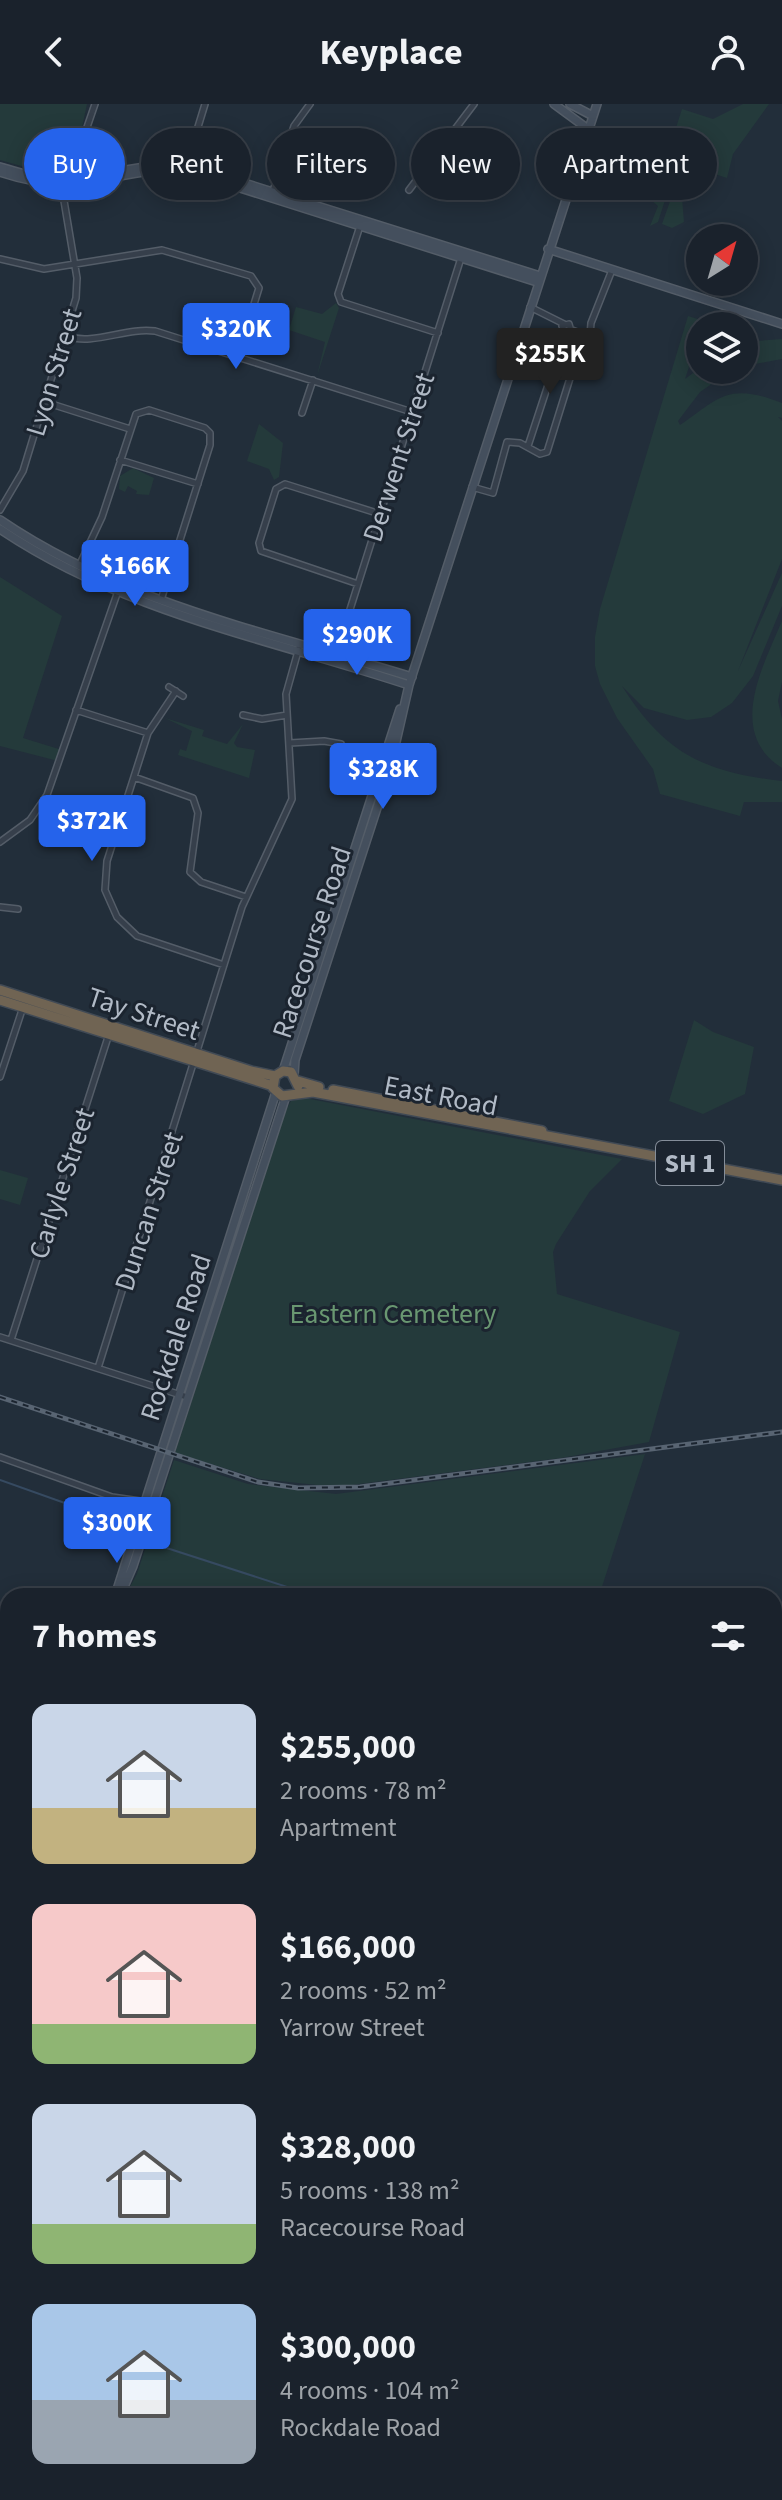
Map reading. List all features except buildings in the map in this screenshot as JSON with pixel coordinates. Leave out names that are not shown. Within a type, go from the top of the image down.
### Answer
[{"type":"highway","name":"Tay Street","points":[[0,990],[24,1003]]},
{"type":"highway","name":"Tay Street","points":[[0,1000],[24,1003],[281,1086]]},
{"type":"highway","points":[[281,1086],[296,1078]]},
{"type":"highway","name":"SH 1","points":[[281,1086],[296,1078]]},
{"type":"highway","name":"East Road","points":[[296,1078],[511,1123],[580,1142]]},
{"type":"highway","name":"East Road","points":[[281,1086],[782,1180]]},
{"type":"street","points":[[87,128],[95,104]]},
{"type":"street","points":[[198,128],[205,104]]},
{"type":"street","points":[[293,128],[310,104]]},
{"type":"street","points":[[409,190],[474,104]]},
{"type":"street","points":[[554,104],[587,128]]},
{"type":"street","points":[[570,104],[593,116]]},
{"type":"street","name":"Racecourse Road","points":[[588,128],[597,104]]},
{"type":"street","points":[[0,170],[24,174]]},
{"type":"street","name":"Lyon Street","points":[[0,510],[21,476],[76,298],[75,264],[64,200]]},
{"type":"street","points":[[288,200],[538,279]]},
{"type":"street","name":"Racecourse Road","points":[[296,1078],[295,1060],[411,681],[564,200]]},
{"type":"street","points":[[361,223],[338,294],[341,302],[438,333]]},
{"type":"street","points":[[548,249],[782,324]]},
{"type":"street","points":[[0,259],[44,269],[162,250],[255,278],[258,293],[238,356]]},
{"type":"street","name":"Derwent Street","points":[[334,658],[462,256]]},
{"type":"street","points":[[472,487],[493,493],[505,444],[515,441],[540,454],[548,451],[571,375],[588,359],[591,323],[612,270]]},
{"type":"street","points":[[529,307],[590,337]]},
{"type":"street","points":[[528,446],[565,333],[564,324]]},
{"type":"street","points":[[66,336],[81,340],[150,330],[412,412]]},
{"type":"street","points":[[565,333],[572,330]]},
{"type":"street","points":[[302,413],[313,380]]},
{"type":"street","points":[[45,402],[130,429]]},
{"type":"street","points":[[77,570],[100,523],[136,414],[145,409],[205,428],[211,440],[159,605]]},
{"type":"street","points":[[120,460],[198,484]]},
{"type":"street","points":[[358,584],[261,551],[259,543],[275,492],[285,484],[380,514]]},
{"type":"street","points":[[0,520],[77,570]]},
{"type":"street","points":[[0,529],[77,570],[159,605],[411,681]]},
{"type":"street","points":[[0,842],[22,827],[44,802],[119,590]]},
{"type":"street","name":"Duncan Street","points":[[98,1368],[246,897],[292,799],[286,694],[299,647]]},
{"type":"street","points":[[169,687],[183,696]]},
{"type":"street","points":[[176,691],[148,733],[106,866],[105,890],[110,906],[121,922],[137,936],[224,965]]},
{"type":"street","points":[[76,710],[148,733]]},
{"type":"street","points":[[243,715],[262,719],[287,715]]},
{"type":"street","points":[[290,743],[316,740],[341,744]]},
{"type":"street","points":[[134,777],[193,798],[198,813],[189,865],[192,876],[246,897]]},
{"type":"street","name":"Racecourse Road","points":[[281,1086],[373,805]]},
{"type":"street","points":[[0,907],[18,909]]},
{"type":"street","points":[[0,1077],[24,1003]]},
{"type":"street","name":"Carlyle Street","points":[[11,1340],[110,1030]]},
{"type":"street","name":"Rockdale Road","points":[[120,1588],[281,1086]]},
{"type":"street","points":[[0,1337],[183,1396]]},
{"type":"street","points":[[0,1457],[112,1497],[149,1503]]},
{"type":"green space","points":[[0,104],[87,104],[82,128],[24,128],[24,167],[0,160]]},
{"type":"green space","points":[[743,104],[769,104],[733,154],[727,178],[717,175],[717,128],[676,128],[682,109],[713,119]]},
{"type":"green space","points":[[665,200],[658,222],[650,226],[658,206],[652,201]]},
{"type":"green space","points":[[670,200],[682,200],[684,222],[672,228],[662,224]]},
{"type":"green space","points":[[336,303],[339,308],[317,376],[325,342],[289,330],[296,307],[322,314]]},
{"type":"green space","points":[[686,323],[686,384],[712,384],[700,392],[678,421],[680,425],[716,400],[737,393],[782,403],[782,418],[778,417],[782,421],[782,559],[738,671],[782,573],[782,606],[753,676],[732,703],[711,717],[687,720],[644,708],[622,686],[654,728],[671,744],[708,765],[782,781],[782,802],[744,802],[740,816],[660,794],[653,769],[617,718],[600,684],[595,666],[595,637],[600,609]]},
{"type":"green space","points":[[782,339],[782,359],[758,363],[758,341]]},
{"type":"green space","points":[[259,424],[283,443],[279,477],[274,480],[269,469],[247,461]]},
{"type":"green space","points":[[133,468],[154,478],[149,495],[136,494],[137,491],[128,486],[125,492],[119,489],[120,476]]},
{"type":"green space","points":[[0,577],[62,616],[23,738],[62,750],[58,761],[0,746]]},
{"type":"green space","points":[[782,621],[782,682],[778,701],[782,719],[782,768],[765,753],[756,737],[752,718],[759,678]]},
{"type":"green space","points":[[165,718],[204,730],[202,736],[227,744],[243,724],[234,743],[237,747],[255,750],[249,778],[178,755],[180,749],[186,751],[192,731]]},
{"type":"green space","points":[[694,1020],[713,1032],[754,1047],[745,1094],[703,1114],[669,1101]]},
{"type":"green space","name":"Eastern Cemetery","points":[[305,1098],[622,1159],[590,1191],[556,1244],[553,1252],[557,1294],[680,1332],[649,1442],[561,1458],[336,1487],[260,1479],[175,1453],[284,1114],[291,1101]]},
{"type":"green space","points":[[0,1170],[28,1178],[20,1205],[0,1199]]},
{"type":"green space","points":[[645,1454],[602,1588],[129,1588],[137,1574],[174,1460],[248,1484],[336,1494]]},
{"type":"waterway","points":[[0,1480],[90,1512],[108,1527],[131,1537]]},
{"type":"waterway","points":[[145,1541],[290,1588]]},
{"type":"railway","points":[[0,1397],[258,1482],[298,1488],[360,1487],[782,1432]]}]
